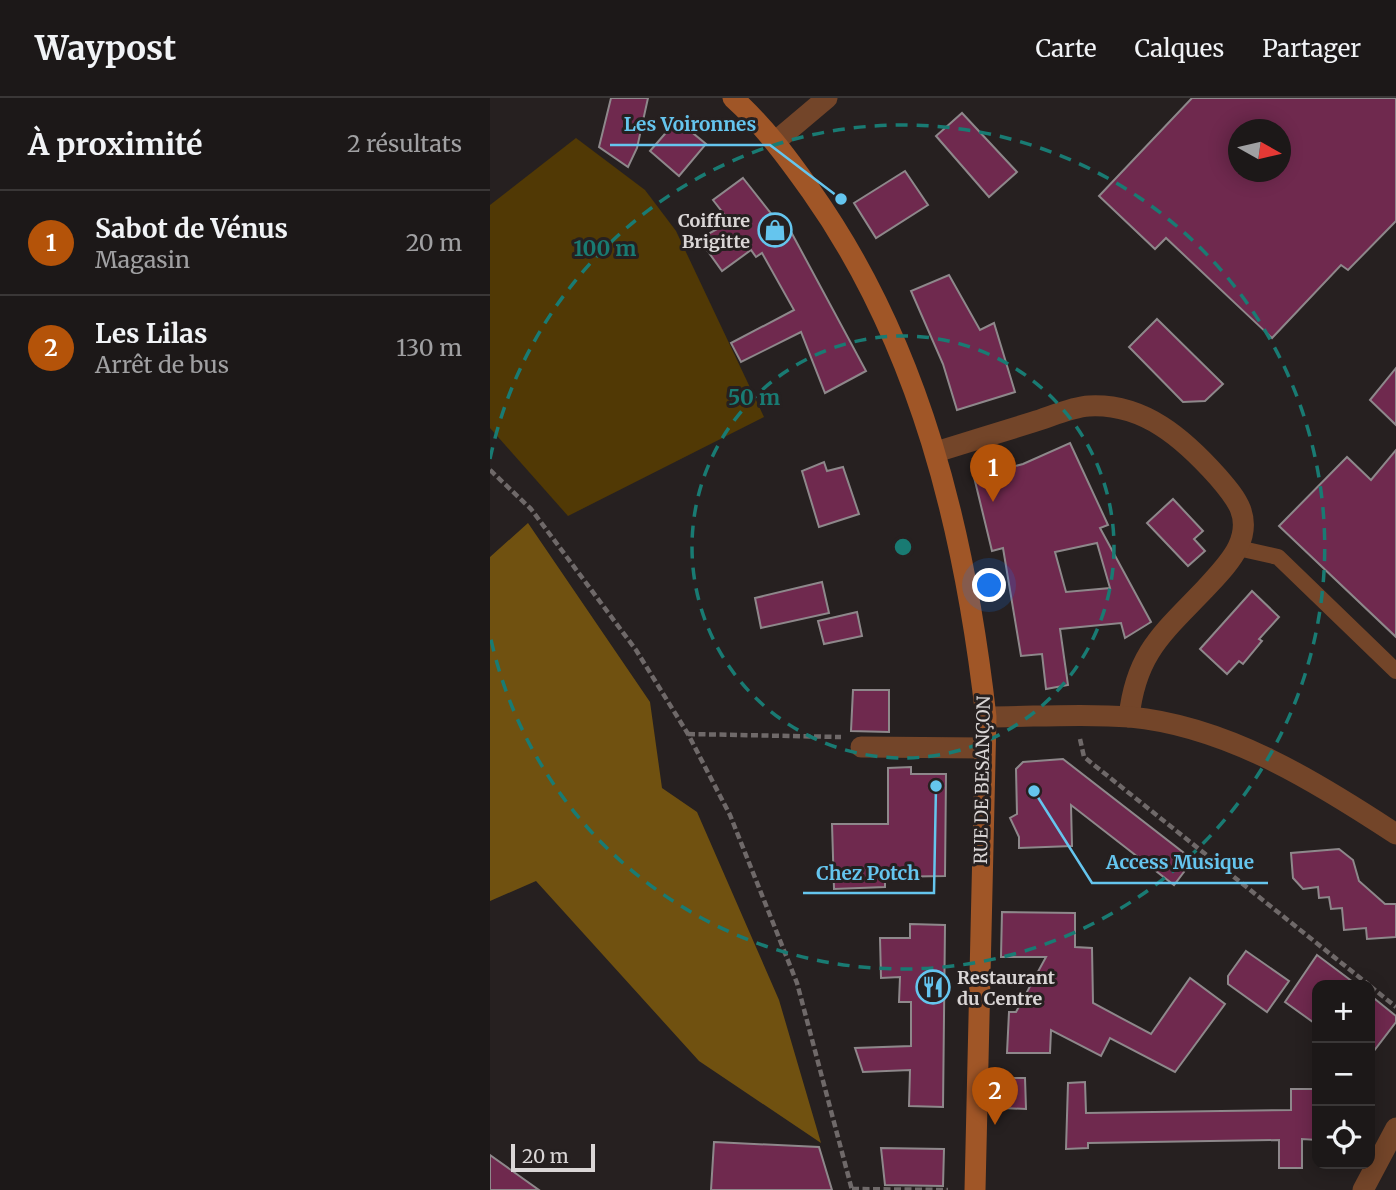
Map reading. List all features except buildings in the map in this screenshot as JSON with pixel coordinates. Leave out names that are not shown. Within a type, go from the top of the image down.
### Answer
[{"type":"main road","name":"RUE DE BESANÇON","points":[[733,98],[776,141],[832,220],[878,302],[907,367],[936,452],[960,555],[986,717],[975,1190]]},
{"type":"street","points":[[776,141],[827,98]]},
{"type":"street","points":[[936,452],[1087,406],[1132,411],[1163,426],[1191,447],[1240,503],[1244,527],[1238,548],[1214,579],[1153,645],[1138,669],[1131,691],[1129,717]]},
{"type":"street","points":[[986,717],[1129,717],[1202,734],[1288,768],[1396,834]]},
{"type":"street","points":[[861,747],[984,748]]},
{"type":"street","points":[[1363,1190],[1396,1128]]},
{"type":"lane","points":[[1238,548],[1278,557],[1396,671]]},
{"type":"path","points":[[490,470],[531,509],[636,650],[688,734],[730,815],[797,983],[852,1190],[948,1190]]},
{"type":"path","points":[[1080,718],[1080,751],[1084,757],[1362,980]]},
{"type":"path","points":[[688,734],[837,735],[861,747]]},
{"type":"path","points":[[1375,991],[1396,1007]]},
{"type":"shaded area","points":[[576,138],[645,190],[676,231],[764,417],[568,516],[490,428],[490,205]]},
{"type":"shaded area","points":[[528,523],[650,702],[662,788],[697,812],[779,1000],[821,1143],[699,1061],[536,881],[490,901],[490,557]]},
{"type":"place","name":"Les Voironnes","points":[[841,199]]},
{"type":"place","name":"Coiffure Brigitte","points":[[775,230]]},
{"type":"place","name":"Sabot de Vénus","points":[[993,502]]},
{"type":"place","name":"Chez Potch","points":[[936,786]]},
{"type":"place","name":"Access Musique","points":[[1034,791]]},
{"type":"place","name":"Restaurant du Centre","points":[[933,987]]},
{"type":"place","name":"Les Lilas","points":[[995,1125]]}]
